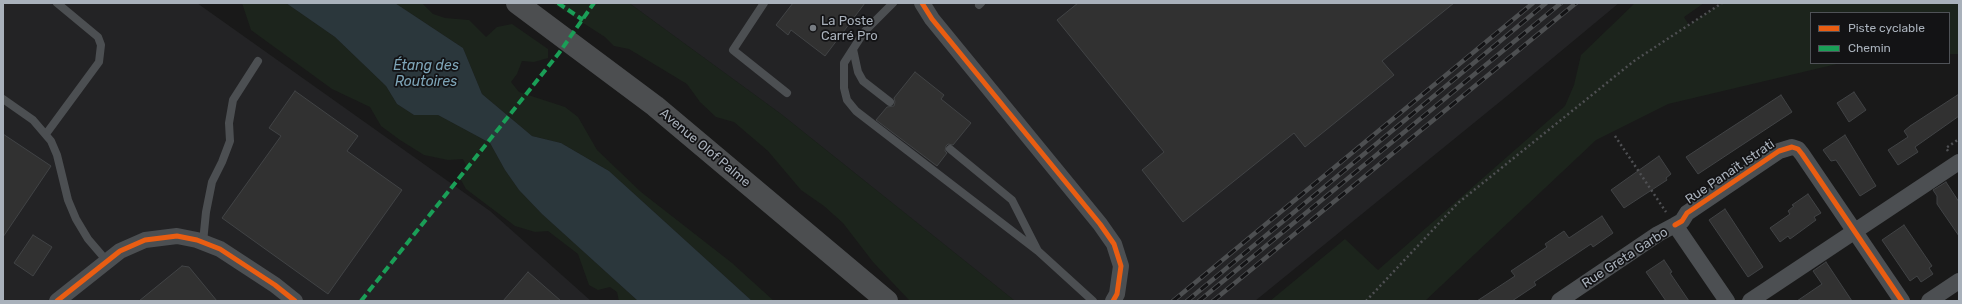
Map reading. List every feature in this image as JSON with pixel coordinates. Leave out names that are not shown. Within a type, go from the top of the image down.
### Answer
[{"type":"main road","name":"Avenue Olof Palme","points":[[517,3],[654,106],[887,301]]},
{"type":"street","points":[[922,3],[932,19],[1100,224],[1114,244],[1121,266],[1117,294],[1113,301]]},
{"type":"street","name":"Rue Panaït Istrati","points":[[1675,225],[1682,221],[1687,213],[1779,151],[1792,147],[1798,149],[1802,154],[1854,231]]},
{"type":"street","points":[[1750,301],[1959,162]]},
{"type":"street","name":"Rue Greta Garbo","points":[[1559,301],[1658,234],[1675,225],[1727,301]]},
{"type":"street","points":[[1854,231],[1902,301]]},
{"type":"street","points":[[57,301],[106,260],[133,244],[158,237],[177,236],[203,242],[220,249],[276,285],[295,301]]},
{"type":"street","points":[[1929,301],[1959,281]]},
{"type":"lane","points":[[46,134],[99,62],[101,45],[98,37],[57,3]]},
{"type":"lane","points":[[764,3],[733,50],[787,93]]},
{"type":"lane","points":[[893,3],[864,32],[844,63],[844,88],[847,100],[856,111],[1038,251],[1093,301]]},
{"type":"lane","points":[[854,49],[858,72],[863,81],[890,102]]},
{"type":"lane","points":[[203,242],[206,212],[212,182],[230,141],[229,123],[233,100],[258,61]]},
{"type":"lane","points":[[3,99],[33,120],[51,141],[57,155],[68,200],[76,219],[88,239],[106,260]]},
{"type":"lane","points":[[950,149],[1012,200],[1038,251]]},
{"type":"path","points":[[1366,301],[1458,203],[1634,61],[1722,3]]},
{"type":"path","points":[[1615,136],[1675,225]]},
{"type":"shaded area","points":[[3,3],[197,3],[490,211],[591,301],[3,301]]},
{"type":"shaded area","points":[[242,3],[286,3],[335,37],[386,86],[397,104],[414,115],[438,115],[490,143],[505,170],[519,190],[542,214],[638,301],[619,301],[617,292],[610,287],[598,290],[589,285],[578,254],[548,231],[535,232],[515,226],[466,189],[461,180],[467,167],[463,159],[448,160],[424,155],[400,140],[381,126],[370,107],[332,89],[251,30]]},
{"type":"shaded area","points":[[395,3],[422,3],[433,14],[445,18],[469,20],[486,37],[497,27],[512,24],[548,49],[548,58],[534,62],[522,61],[517,74],[511,82],[519,92],[565,107],[578,117],[597,150],[641,192],[732,263],[774,301],[752,301],[609,171],[561,143],[532,136],[482,94],[463,48]]},
{"type":"shaded area","points":[[552,3],[629,3],[781,114],[1015,301],[910,301],[873,262],[843,223],[824,206],[801,190],[768,151],[734,122],[716,117],[700,102],[687,84],[629,49],[614,46],[605,37]]},
{"type":"shaded area","points":[[629,3],[1619,3],[1255,301],[1015,301],[781,114]]},
{"type":"shaded area","points":[[1635,3],[1704,3],[1684,17],[1689,25],[1722,3],[1959,3],[1959,54],[1950,54],[1950,12],[1810,12],[1810,64],[1837,64],[1668,104],[1596,140],[1425,301],[1270,301],[1345,239],[1378,270],[1565,106],[1574,85],[1581,55]]},
{"type":"water","name":"Étang des Routoires","points":[[286,3],[395,3],[463,48],[482,94],[532,136],[561,143],[609,171],[752,301],[638,301],[542,214],[519,190],[505,170],[490,143],[438,115],[414,115],[397,104],[386,86],[335,37]]},
{"type":"building","name":"La Poste Carré Pro","points":[[793,3],[865,3],[825,56],[791,30],[788,35],[776,25]]},
{"type":"building","points":[[1078,3],[1454,3],[1382,61],[1394,75],[1305,147],[1294,133],[1183,222],[1142,170],[1164,152],[1057,20]]},
{"type":"building","points":[[915,72],[944,95],[941,99],[971,123],[953,145],[948,144],[946,146],[945,151],[947,153],[937,166],[876,120],[887,107],[894,106],[894,98]]},
{"type":"building","points":[[295,91],[358,136],[347,151],[402,190],[328,294],[222,218],[281,136],[269,128]]},
{"type":"building","points":[[1854,92],[1866,110],[1849,122],[1837,103]]},
{"type":"building","points":[[1959,94],[1959,116],[1915,147],[1918,152],[1898,165],[1888,150],[1908,137],[1904,131]]},
{"type":"building","points":[[1781,95],[1792,112],[1698,174],[1686,157]]},
{"type":"building","points":[[3,134],[51,166],[3,237]]},
{"type":"building","points":[[1845,135],[1876,186],[1860,196],[1836,160],[1831,161],[1823,150]]},
{"type":"building","points":[[1659,156],[1671,174],[1666,178],[1667,180],[1624,208],[1611,190]]},
{"type":"building","points":[[1946,182],[1959,202],[1959,236],[1937,204],[1937,196],[1933,190]]},
{"type":"building","points":[[1808,194],[1821,213],[1814,217],[1816,220],[1790,239],[1788,236],[1780,242],[1770,228],[1790,214],[1788,211],[1794,206],[1792,205]]},
{"type":"building","points":[[1725,209],[1763,267],[1748,277],[1709,220]]},
{"type":"building","points":[[1602,216],[1613,233],[1593,247],[1591,244],[1534,282],[1536,285],[1512,301],[1477,301],[1515,276],[1511,271],[1547,247],[1545,244],[1564,231],[1569,238]]},
{"type":"building","points":[[1904,225],[1932,266],[1929,268],[1933,274],[1921,282],[1917,276],[1910,281],[1882,240]]},
{"type":"building","points":[[33,235],[52,247],[33,276],[14,263]]},
{"type":"building","points":[[1664,260],[1672,272],[1670,273],[1689,301],[1666,301],[1646,272]]},
{"type":"building","points":[[1826,262],[1852,301],[1797,301],[1822,284],[1813,271]]},
{"type":"building","points":[[182,266],[189,267],[217,301],[139,301]]},
{"type":"building","points":[[528,272],[561,301],[503,301]]},
{"type":"railway","points":[[1173,301],[1533,3]]},
{"type":"railway","points":[[1187,301],[1546,3]]},
{"type":"railway","points":[[1199,301],[1561,3]]},
{"type":"railway","points":[[1213,301],[1576,3]]},
{"type":"marked path","points":[[558,3],[583,20]]},
{"type":"marked path","points":[[361,301],[559,53],[594,3]]},
{"type":"cycle path","points":[[922,3],[932,19],[1100,224],[1114,244],[1121,266],[1117,294],[1113,301]]},
{"type":"cycle path","points":[[1675,225],[1682,221],[1687,213],[1779,151],[1792,147],[1798,149],[1902,301]]},
{"type":"cycle path","points":[[57,301],[120,251],[145,240],[177,236],[197,240],[220,249],[275,285],[295,301]]},
{"type":"place","name":"La Poste Carré Pro","points":[[813,28]]}]
